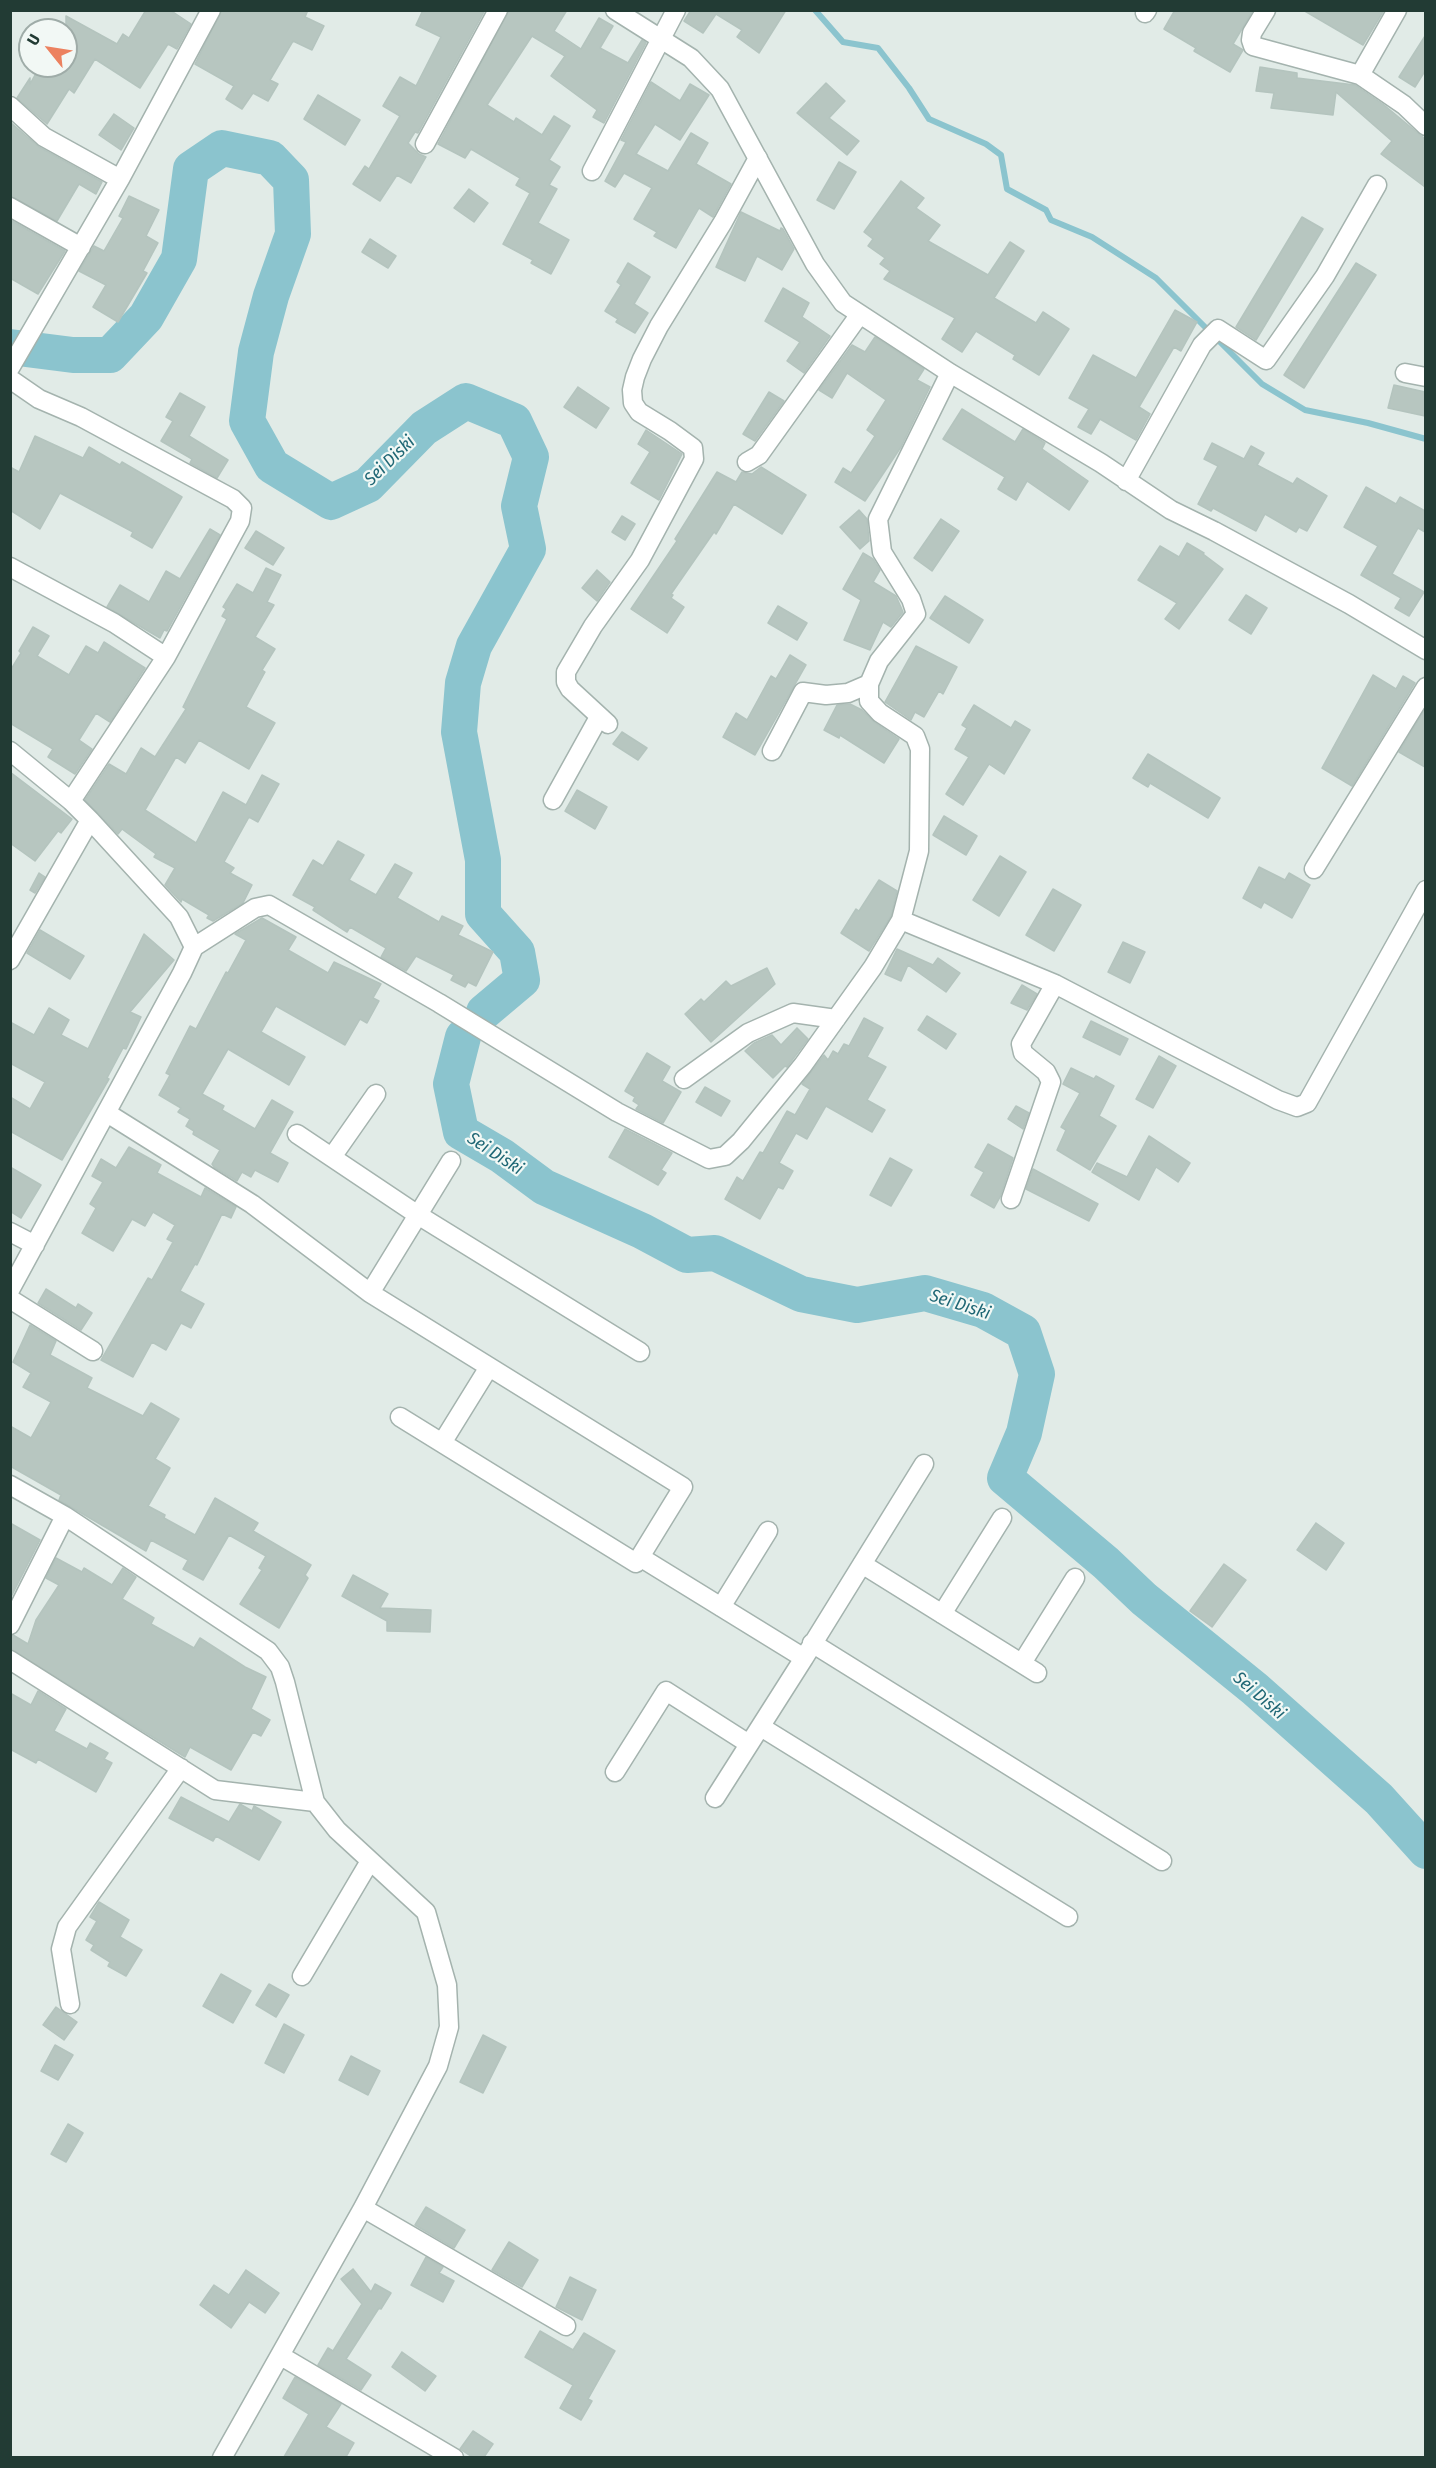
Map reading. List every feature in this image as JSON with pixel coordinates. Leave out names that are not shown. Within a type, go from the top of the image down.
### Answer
[{"type":"street","points":[[14,363],[120,179],[211,10]]},
{"type":"street","points":[[425,144],[498,10]]},
{"type":"street","points":[[615,10],[691,58],[720,89],[828,285],[843,303],[950,372],[1101,463],[1171,510],[1349,604],[1425,650]]},
{"type":"street","points":[[592,171],[676,10]]},
{"type":"street","points":[[1266,10],[1252,33],[1253,46],[1360,75],[1404,105],[1425,126]]},
{"type":"street","points":[[1360,75],[1397,10]]},
{"type":"street","points":[[10,106],[44,137],[120,179]]},
{"type":"street","points":[[553,800],[603,721],[570,689],[566,682],[566,672],[593,626],[646,552],[694,459],[693,448],[639,412],[633,403],[632,390],[635,377],[659,326],[723,222],[758,158]]},
{"type":"street","points":[[1126,481],[1202,345],[1218,329],[1266,360],[1325,276],[1377,185]]},
{"type":"street","points":[[10,207],[81,247]]},
{"type":"street","points":[[747,462],[759,454],[860,314]]},
{"type":"street","points":[[10,1290],[107,1113],[194,947],[255,908],[268,905],[439,1003],[617,1112],[709,1159],[725,1156],[741,1141],[803,1065],[873,967],[901,920],[920,851],[920,748],[915,736],[880,713],[869,701],[869,684],[879,661],[916,614],[915,608],[882,552],[878,519],[950,372]]},
{"type":"street","points":[[1405,373],[1425,377]]},
{"type":"street","points":[[10,379],[39,399],[81,417],[233,499],[242,508],[240,521],[166,657],[71,801]]},
{"type":"street","points":[[10,567],[114,623],[166,657]]},
{"type":"street","points":[[772,751],[803,692],[826,695],[848,693],[869,684]]},
{"type":"street","points":[[1314,869],[1425,687]]},
{"type":"street","points":[[10,752],[71,801],[90,820],[178,917],[194,947]]},
{"type":"street","points":[[10,960],[90,820]]},
{"type":"street","points":[[901,920],[1055,984],[1278,1100],[1297,1107],[1307,1103],[1425,890]]},
{"type":"street","points":[[1011,1199],[1051,1082],[1046,1072],[1023,1053],[1021,1044],[1055,984]]},
{"type":"street","points":[[684,1079],[748,1033],[793,1013],[836,1019]]},
{"type":"street","points":[[332,1157],[376,1094]]},
{"type":"street","points":[[107,1113],[252,1204],[370,1293],[683,1487],[636,1563],[400,1417]]},
{"type":"street","points":[[297,1134],[418,1215],[640,1352]]},
{"type":"street","points":[[370,1293],[451,1161]]},
{"type":"street","points":[[10,1232],[35,1245]]},
{"type":"street","points":[[10,1299],[93,1351]]},
{"type":"street","points":[[442,1443],[489,1367]]},
{"type":"street","points":[[715,1798],[924,1464]]},
{"type":"street","points":[[10,1485],[65,1516],[268,1651],[280,1667],[285,1682],[315,1802],[337,1830],[369,1862],[426,1912],[447,1984],[449,2027],[438,2066],[363,2208],[222,2457]]},
{"type":"street","points":[[10,1625],[65,1516]]},
{"type":"street","points":[[942,1614],[1002,1518]]},
{"type":"street","points":[[721,1607],[768,1531]]},
{"type":"street","points":[[640,1557],[721,1607],[808,1651],[1162,1861]]},
{"type":"street","points":[[862,1564],[1030,1668],[1075,1578]]},
{"type":"street","points":[[10,1660],[215,1790],[315,1802]]},
{"type":"street","points":[[615,1772],[666,1691],[749,1744]]},
{"type":"street","points":[[761,1727],[1068,1917]]},
{"type":"street","points":[[70,2004],[61,1949],[67,1927],[180,1767]]},
{"type":"street","points":[[302,1976],[369,1862]]},
{"type":"street","points":[[363,2208],[567,2326]]},
{"type":"street","points":[[281,2356],[454,2457]]},
{"type":"building","points":[[146,10],[170,10],[191,24],[177,49],[168,44],[140,88],[95,59],[74,93],[69,89],[47,124],[17,98],[30,78],[30,84],[33,78],[78,78],[78,23],[117,44],[123,34],[129,38]]},
{"type":"building","points":[[222,10],[308,10],[305,17],[324,26],[312,50],[293,41],[270,80],[278,84],[268,101],[253,93],[242,109],[226,99],[234,86],[195,64]]},
{"type":"building","points":[[423,10],[485,10],[418,133],[415,132],[408,143],[419,154],[426,157],[411,183],[397,175],[380,201],[353,184],[365,166],[369,169],[400,116],[383,106],[400,77],[416,86],[441,37],[416,25]]},
{"type":"building","points":[[509,10],[567,10],[554,31],[581,49],[599,18],[613,26],[600,48],[628,63],[642,40],[646,43],[604,123],[593,117],[597,110],[551,76],[565,56],[532,36],[487,105],[514,122],[516,118],[542,135],[554,116],[570,126],[549,160],[560,167],[549,185],[557,189],[538,223],[569,240],[551,274],[531,263],[533,260],[503,244],[530,193],[516,185],[520,178],[471,149],[465,158],[438,144]]},
{"type":"building","points":[[691,10],[786,10],[759,53],[737,37],[742,30],[716,14],[703,33],[684,21]]},
{"type":"building","points":[[1175,10],[1253,10],[1233,44],[1243,50],[1230,72],[1194,51],[1196,48],[1164,29]]},
{"type":"building","points":[[1303,10],[1384,10],[1363,45]]},
{"type":"building","points":[[1425,36],[1425,71],[1415,87],[1399,77]]},
{"type":"building","points":[[1260,67],[1297,73],[1297,78],[1355,85],[1384,105],[1425,139],[1425,187],[1381,154],[1392,141],[1336,92],[1333,115],[1271,108],[1274,93],[1256,91]]},
{"type":"building","points":[[651,82],[680,101],[690,84],[709,95],[680,140],[655,124],[636,154],[668,171],[691,133],[708,143],[696,164],[731,184],[713,217],[699,208],[676,248],[654,236],[657,232],[634,219],[652,188],[624,173],[615,187],[605,181],[626,142],[621,140]]},
{"type":"building","points":[[826,83],[845,101],[829,118],[859,141],[847,155],[797,113]]},
{"type":"building","points":[[318,95],[360,120],[345,145],[304,119]]},
{"type":"building","points":[[114,114],[134,128],[121,150],[99,135]]},
{"type":"building","points":[[10,122],[39,147],[102,182],[96,194],[79,184],[57,221],[10,196]]},
{"type":"building","points":[[839,162],[856,172],[834,209],[817,200]]},
{"type":"building","points":[[901,181],[924,198],[916,208],[940,225],[928,241],[988,275],[1010,242],[1024,251],[994,298],[1036,323],[1043,312],[1069,329],[1039,375],[1013,359],[1015,355],[976,331],[962,352],[942,339],[955,318],[884,279],[890,271],[880,264],[885,258],[868,246],[873,239],[864,232]]},
{"type":"building","points":[[469,189],[488,203],[474,222],[454,208]]},
{"type":"building","points":[[129,196],[159,210],[146,236],[158,243],[143,271],[147,273],[118,322],[93,307],[106,285],[79,271],[94,246],[104,251],[123,218],[119,216]]},
{"type":"building","points":[[741,212],[780,231],[781,228],[783,229],[794,249],[782,270],[757,256],[745,281],[716,267]]},
{"type":"building","points":[[1302,217],[1323,229],[1256,340],[1236,327]]},
{"type":"building","points":[[10,220],[65,251],[38,294],[10,278]]},
{"type":"building","points":[[370,239],[396,256],[388,268],[362,252]]},
{"type":"building","points":[[628,263],[650,277],[634,304],[648,313],[635,333],[616,322],[618,319],[605,311],[621,285],[617,282]]},
{"type":"building","points":[[1356,263],[1376,275],[1304,388],[1284,375]]},
{"type":"building","points":[[783,288],[809,303],[802,317],[830,336],[804,373],[787,361],[800,342],[765,321]]},
{"type":"building","points":[[1175,310],[1197,322],[1181,351],[1174,347],[1139,407],[1150,414],[1136,440],[1100,419],[1091,434],[1078,427],[1089,409],[1069,398],[1093,355],[1136,378]]},
{"type":"building","points":[[875,337],[924,369],[917,380],[930,387],[901,447],[865,501],[835,482],[843,468],[851,473],[875,436],[867,430],[886,400],[847,373],[832,398],[819,390],[852,345],[865,352]]},
{"type":"building","points":[[1394,385],[1425,392],[1425,416],[1388,408]]},
{"type":"building","points":[[578,387],[609,408],[596,428],[564,407]]},
{"type":"building","points":[[769,392],[784,401],[755,441],[743,434]]},
{"type":"building","points":[[180,393],[205,407],[189,436],[228,460],[217,478],[190,463],[192,459],[161,441],[173,421],[166,417]]},
{"type":"building","points":[[962,409],[1015,442],[1023,429],[1045,443],[1042,449],[1088,481],[1069,510],[1027,481],[1016,500],[998,489],[1005,477],[943,439]]},
{"type":"building","points":[[646,430],[682,454],[659,500],[631,483],[650,452],[638,444]]},
{"type":"building","points":[[35,436],[83,458],[89,447],[120,465],[122,462],[182,497],[152,548],[131,536],[133,532],[60,493],[40,529],[10,510],[10,467],[19,472]]},
{"type":"building","points":[[1212,443],[1244,459],[1251,446],[1264,453],[1257,465],[1293,484],[1297,478],[1327,496],[1307,531],[1299,527],[1296,532],[1265,514],[1256,531],[1213,508],[1211,511],[1198,504],[1218,466],[1204,459]]},
{"type":"building","points":[[761,467],[806,495],[782,534],[734,504],[716,534],[714,532],[671,594],[673,595],[671,598],[684,607],[667,633],[631,609],[677,541],[675,539],[717,472],[736,482],[742,472],[752,474]]},
{"type":"building","points":[[1366,487],[1396,504],[1400,497],[1425,511],[1425,532],[1418,528],[1392,574],[1424,592],[1409,616],[1395,608],[1401,598],[1361,575],[1378,546],[1344,527]]},
{"type":"building","points":[[859,510],[867,519],[869,541],[860,549],[840,527]]},
{"type":"building","points":[[622,516],[635,524],[625,540],[612,532]]},
{"type":"building","points":[[941,519],[959,531],[932,571],[914,558]]},
{"type":"building","points":[[210,529],[220,535],[167,631],[164,630],[160,638],[107,607],[120,585],[149,602],[166,571],[180,579]]},
{"type":"building","points":[[256,531],[284,548],[273,565],[245,548]]},
{"type":"building","points":[[1187,543],[1204,553],[1223,569],[1179,629],[1165,619],[1177,603],[1138,580],[1160,546],[1179,557]]},
{"type":"building","points":[[863,553],[873,559],[880,570],[873,582],[896,596],[903,612],[891,627],[883,622],[870,650],[844,640],[861,600],[843,589]]},
{"type":"building","points":[[266,568],[281,575],[267,602],[274,605],[255,637],[275,649],[262,670],[265,672],[246,707],[275,723],[249,769],[199,740],[185,763],[176,757],[145,810],[196,843],[223,792],[246,805],[262,775],[279,784],[258,822],[249,817],[224,862],[234,868],[230,873],[252,885],[243,903],[213,921],[207,918],[209,915],[182,899],[181,902],[165,885],[175,868],[154,857],[156,854],[122,829],[118,834],[85,800],[109,764],[126,774],[141,748],[155,757],[186,709],[183,707],[227,619],[222,616],[226,609],[223,607],[237,584],[253,593]]},
{"type":"building","points":[[597,570],[610,582],[597,601],[582,588]]},
{"type":"building","points":[[1246,595],[1267,608],[1251,634],[1229,620]]},
{"type":"building","points":[[945,596],[983,620],[969,643],[930,618]]},
{"type":"building","points":[[778,606],[807,623],[797,640],[768,623]]},
{"type":"building","points":[[33,627],[49,636],[37,656],[69,675],[86,646],[98,653],[104,642],[145,668],[110,722],[96,713],[79,740],[92,749],[75,774],[48,757],[53,749],[10,723],[10,671]]},
{"type":"building","points":[[916,646],[957,667],[943,694],[939,691],[924,717],[915,712],[911,720],[885,702]]},
{"type":"building","points":[[790,655],[806,665],[755,755],[723,737],[736,713],[747,720],[771,676],[776,679]]},
{"type":"building","points":[[1373,675],[1396,689],[1403,676],[1415,683],[1352,786],[1322,768]]},
{"type":"building","points":[[850,704],[862,710],[874,722],[899,739],[884,763],[840,735],[839,738],[824,730],[837,705]]},
{"type":"building","points":[[974,705],[1011,728],[1015,721],[1030,730],[1004,774],[989,764],[963,805],[946,794],[969,757],[955,749],[967,728],[962,725]]},
{"type":"building","points":[[1425,709],[1425,767],[1399,752]]},
{"type":"building","points":[[622,732],[647,748],[638,760],[613,744]]},
{"type":"building","points":[[1148,754],[1220,798],[1208,818],[1150,783],[1148,787],[1133,778]]},
{"type":"building","points":[[10,772],[72,819],[61,833],[58,831],[35,861],[10,843]]},
{"type":"building","points":[[577,790],[607,807],[595,829],[565,811]]},
{"type":"building","points":[[944,816],[977,836],[966,855],[933,835]]},
{"type":"building","points":[[338,841],[364,855],[349,880],[376,895],[395,864],[412,873],[397,898],[439,922],[442,916],[463,926],[458,935],[493,952],[476,986],[468,982],[465,987],[451,980],[454,975],[416,956],[406,971],[381,957],[386,948],[350,927],[347,932],[313,910],[315,907],[293,895],[313,860],[323,866]]},
{"type":"building","points":[[1000,856],[1026,872],[999,916],[973,900]]},
{"type":"building","points":[[1259,867],[1285,880],[1289,873],[1310,885],[1292,918],[1264,902],[1261,908],[1243,898]]},
{"type":"building","points":[[39,873],[45,877],[35,893],[30,890]]},
{"type":"building","points":[[879,880],[897,891],[891,916],[869,951],[841,933],[856,909],[859,911]]},
{"type":"building","points":[[1053,889],[1081,905],[1054,951],[1026,935]]},
{"type":"building","points":[[262,918],[296,937],[288,950],[328,973],[334,962],[381,984],[373,998],[379,1001],[367,1023],[360,1019],[345,1045],[276,1006],[261,1032],[305,1057],[289,1085],[228,1049],[202,1094],[224,1106],[222,1110],[255,1129],[272,1100],[293,1112],[270,1153],[288,1163],[278,1182],[255,1170],[251,1177],[242,1172],[237,1181],[214,1167],[212,1164],[220,1150],[193,1134],[194,1131],[186,1126],[190,1119],[178,1112],[181,1108],[159,1095],[170,1075],[166,1073],[190,1026],[196,1029],[246,940],[235,934]]},
{"type":"building","points":[[40,930],[84,956],[70,979],[27,953]]},
{"type":"building","points":[[144,934],[174,960],[130,1012],[141,1017],[126,1049],[123,1048],[107,1078],[109,1079],[62,1160],[10,1131],[10,1097],[30,1109],[45,1082],[10,1063],[10,1022],[34,1035],[49,1008],[69,1020],[61,1035],[88,1049]]},
{"type":"building","points":[[1123,942],[1145,952],[1130,983],[1108,972]]},
{"type":"building","points":[[897,949],[933,965],[938,958],[960,973],[946,992],[908,965],[901,981],[885,974]]},
{"type":"building","points":[[767,968],[775,984],[711,1042],[685,1014],[701,999],[704,1002],[726,981],[731,986]]},
{"type":"building","points":[[1022,985],[1037,994],[1027,1010],[1011,1003]]},
{"type":"building","points":[[927,1016],[956,1034],[946,1049],[918,1030]]},
{"type":"building","points":[[864,1018],[883,1028],[867,1057],[886,1067],[867,1100],[885,1110],[872,1132],[826,1106],[807,1139],[796,1133],[779,1163],[793,1171],[783,1189],[778,1187],[760,1219],[725,1199],[737,1177],[743,1181],[760,1152],[763,1153],[787,1111],[795,1115],[810,1089],[802,1084],[824,1055],[828,1060],[833,1051],[838,1054],[844,1044],[849,1046]]},
{"type":"building","points":[[1091,1021],[1128,1039],[1120,1055],[1083,1037]]},
{"type":"building","points":[[797,1028],[808,1039],[787,1067],[785,1066],[773,1078],[745,1051],[754,1043],[772,1035],[781,1045]]},
{"type":"building","points":[[647,1053],[670,1067],[662,1081],[681,1092],[663,1123],[636,1109],[639,1105],[633,1101],[635,1097],[625,1091]]},
{"type":"building","points":[[1159,1056],[1176,1066],[1153,1108],[1136,1099]]},
{"type":"building","points":[[1071,1068],[1094,1079],[1096,1076],[1114,1086],[1099,1116],[1116,1126],[1090,1170],[1057,1150],[1066,1130],[1061,1127],[1080,1093],[1063,1084]]},
{"type":"building","points":[[705,1087],[730,1101],[721,1116],[696,1102]]},
{"type":"building","points":[[1016,1106],[1029,1113],[1023,1129],[1008,1119]]},
{"type":"building","points":[[625,1129],[672,1153],[661,1170],[666,1173],[658,1185],[609,1157]]},
{"type":"building","points":[[1149,1136],[1190,1163],[1178,1182],[1156,1167],[1139,1200],[1092,1172],[1097,1163],[1127,1177]]},
{"type":"building","points":[[988,1144],[1013,1158],[994,1208],[971,1195],[984,1172],[975,1167]]},
{"type":"building","points":[[129,1147],[161,1165],[157,1173],[201,1197],[205,1188],[236,1207],[231,1218],[222,1214],[197,1265],[195,1264],[180,1291],[204,1304],[191,1328],[181,1323],[166,1350],[152,1342],[133,1377],[101,1360],[148,1278],[152,1280],[173,1242],[167,1239],[175,1225],[153,1212],[145,1226],[132,1219],[113,1251],[82,1233],[96,1208],[90,1204],[103,1182],[92,1176],[101,1159],[116,1168]]},
{"type":"building","points":[[890,1158],[912,1170],[891,1206],[870,1195]]},
{"type":"building","points":[[10,1167],[41,1185],[21,1218],[10,1211]]},
{"type":"building","points":[[1033,1169],[1098,1204],[1089,1221],[1026,1189]]},
{"type":"building","points":[[46,1289],[76,1308],[78,1304],[92,1313],[81,1330],[38,1303]]},
{"type":"building","points":[[30,1325],[56,1341],[50,1355],[92,1378],[87,1388],[143,1416],[151,1403],[179,1419],[155,1459],[170,1468],[148,1506],[165,1515],[164,1518],[195,1535],[215,1498],[258,1523],[253,1531],[311,1565],[305,1575],[308,1578],[279,1628],[240,1604],[262,1570],[259,1568],[266,1556],[229,1535],[203,1580],[183,1569],[188,1560],[151,1540],[146,1551],[59,1500],[61,1495],[10,1466],[10,1426],[31,1438],[51,1402],[23,1387],[31,1373],[13,1362]]},
{"type":"building","points":[[10,1523],[40,1540],[10,1599]]},
{"type":"building","points":[[1316,1523],[1344,1543],[1326,1570],[1297,1550]]},
{"type":"building","points":[[56,1558],[82,1572],[84,1568],[112,1585],[123,1568],[136,1577],[122,1599],[154,1618],[151,1624],[194,1648],[200,1638],[245,1667],[266,1677],[251,1709],[270,1720],[261,1736],[253,1732],[231,1770],[190,1747],[185,1757],[10,1649],[10,1636],[13,1635],[28,1644],[36,1620],[59,1585],[46,1578]]},
{"type":"building","points":[[1224,1564],[1246,1580],[1212,1627],[1190,1611]]},
{"type":"building","points":[[353,1575],[388,1594],[380,1608],[431,1610],[430,1632],[387,1631],[387,1621],[342,1596]]},
{"type":"building","points":[[38,1691],[66,1709],[54,1731],[87,1749],[90,1743],[108,1753],[104,1759],[112,1763],[96,1792],[38,1759],[36,1763],[10,1749],[10,1693],[31,1705]]},
{"type":"building","points":[[181,1797],[229,1822],[240,1804],[252,1811],[254,1806],[281,1822],[259,1860],[216,1836],[213,1841],[169,1818]]},
{"type":"building","points":[[99,1902],[129,1920],[120,1937],[142,1950],[126,1976],[108,1966],[110,1962],[91,1950],[94,1945],[86,1940],[97,1921],[90,1917]]},
{"type":"building","points":[[221,1974],[251,1991],[233,2023],[203,2006]]},
{"type":"building","points":[[269,1984],[289,1995],[276,2017],[256,2005]]},
{"type":"building","points":[[56,2007],[77,2022],[64,2040],[43,2025]]},
{"type":"building","points":[[284,2024],[304,2035],[284,2073],[265,2063]]},
{"type":"building","points":[[483,2035],[506,2047],[483,2093],[460,2082]]},
{"type":"building","points":[[55,2045],[73,2055],[58,2080],[41,2071]]},
{"type":"building","points":[[351,2056],[380,2071],[368,2095],[339,2080]]},
{"type":"building","points":[[68,2124],[83,2133],[66,2162],[51,2154]]},
{"type":"building","points":[[426,2207],[465,2230],[454,2248],[415,2225]]},
{"type":"building","points":[[509,2242],[538,2260],[522,2287],[492,2270]]},
{"type":"building","points":[[426,2257],[443,2267],[439,2273],[454,2281],[443,2302],[411,2285]]},
{"type":"building","points":[[353,2269],[371,2292],[375,2284],[391,2293],[346,2359],[371,2375],[361,2390],[318,2365],[328,2348],[333,2351],[362,2304],[341,2279]]},
{"type":"building","points":[[246,2270],[279,2293],[265,2313],[249,2302],[231,2328],[200,2305],[214,2285],[229,2295]]},
{"type":"building","points":[[570,2277],[596,2290],[582,2320],[556,2307]]},
{"type":"building","points":[[540,2331],[573,2350],[584,2333],[615,2351],[588,2399],[592,2401],[581,2420],[560,2408],[573,2385],[525,2357]]},
{"type":"building","points":[[402,2352],[436,2376],[425,2391],[392,2367]]},
{"type":"building","points":[[295,2377],[341,2404],[326,2427],[354,2443],[346,2457],[284,2457],[309,2414],[283,2398]]},
{"type":"building","points":[[473,2431],[493,2444],[484,2457],[472,2457],[460,2449]]},
{"type":"waterway","points":[[815,10],[843,42],[878,48],[909,88],[929,119],[986,144],[1001,155],[1007,189],[1046,210],[1051,220],[1092,237],[1156,278],[1262,384],[1305,410],[1368,423],[1426,439]]},
{"type":"waterway","name":"Sei Diski","points":[[10,347],[73,355],[110,355],[146,317],[179,259],[191,169],[222,148],[270,158],[291,180],[293,234],[271,296],[256,352],[247,421],[272,466],[331,502],[368,485],[424,428],[466,401],[514,421],[531,457],[519,506],[528,549],[474,646],[463,683],[459,732],[483,860],[483,914],[517,952],[522,980],[484,1012]]},
{"type":"waterway","name":"Sei Diski","points":[[463,1037],[451,1084],[461,1132],[502,1156],[544,1187],[642,1231],[687,1255],[715,1253],[801,1294],[857,1305],[925,1293],[983,1310],[1023,1332],[1037,1374],[1024,1433],[1005,1478],[1106,1563],[1144,1599],[1255,1689],[1379,1799],[1426,1851]]}]
